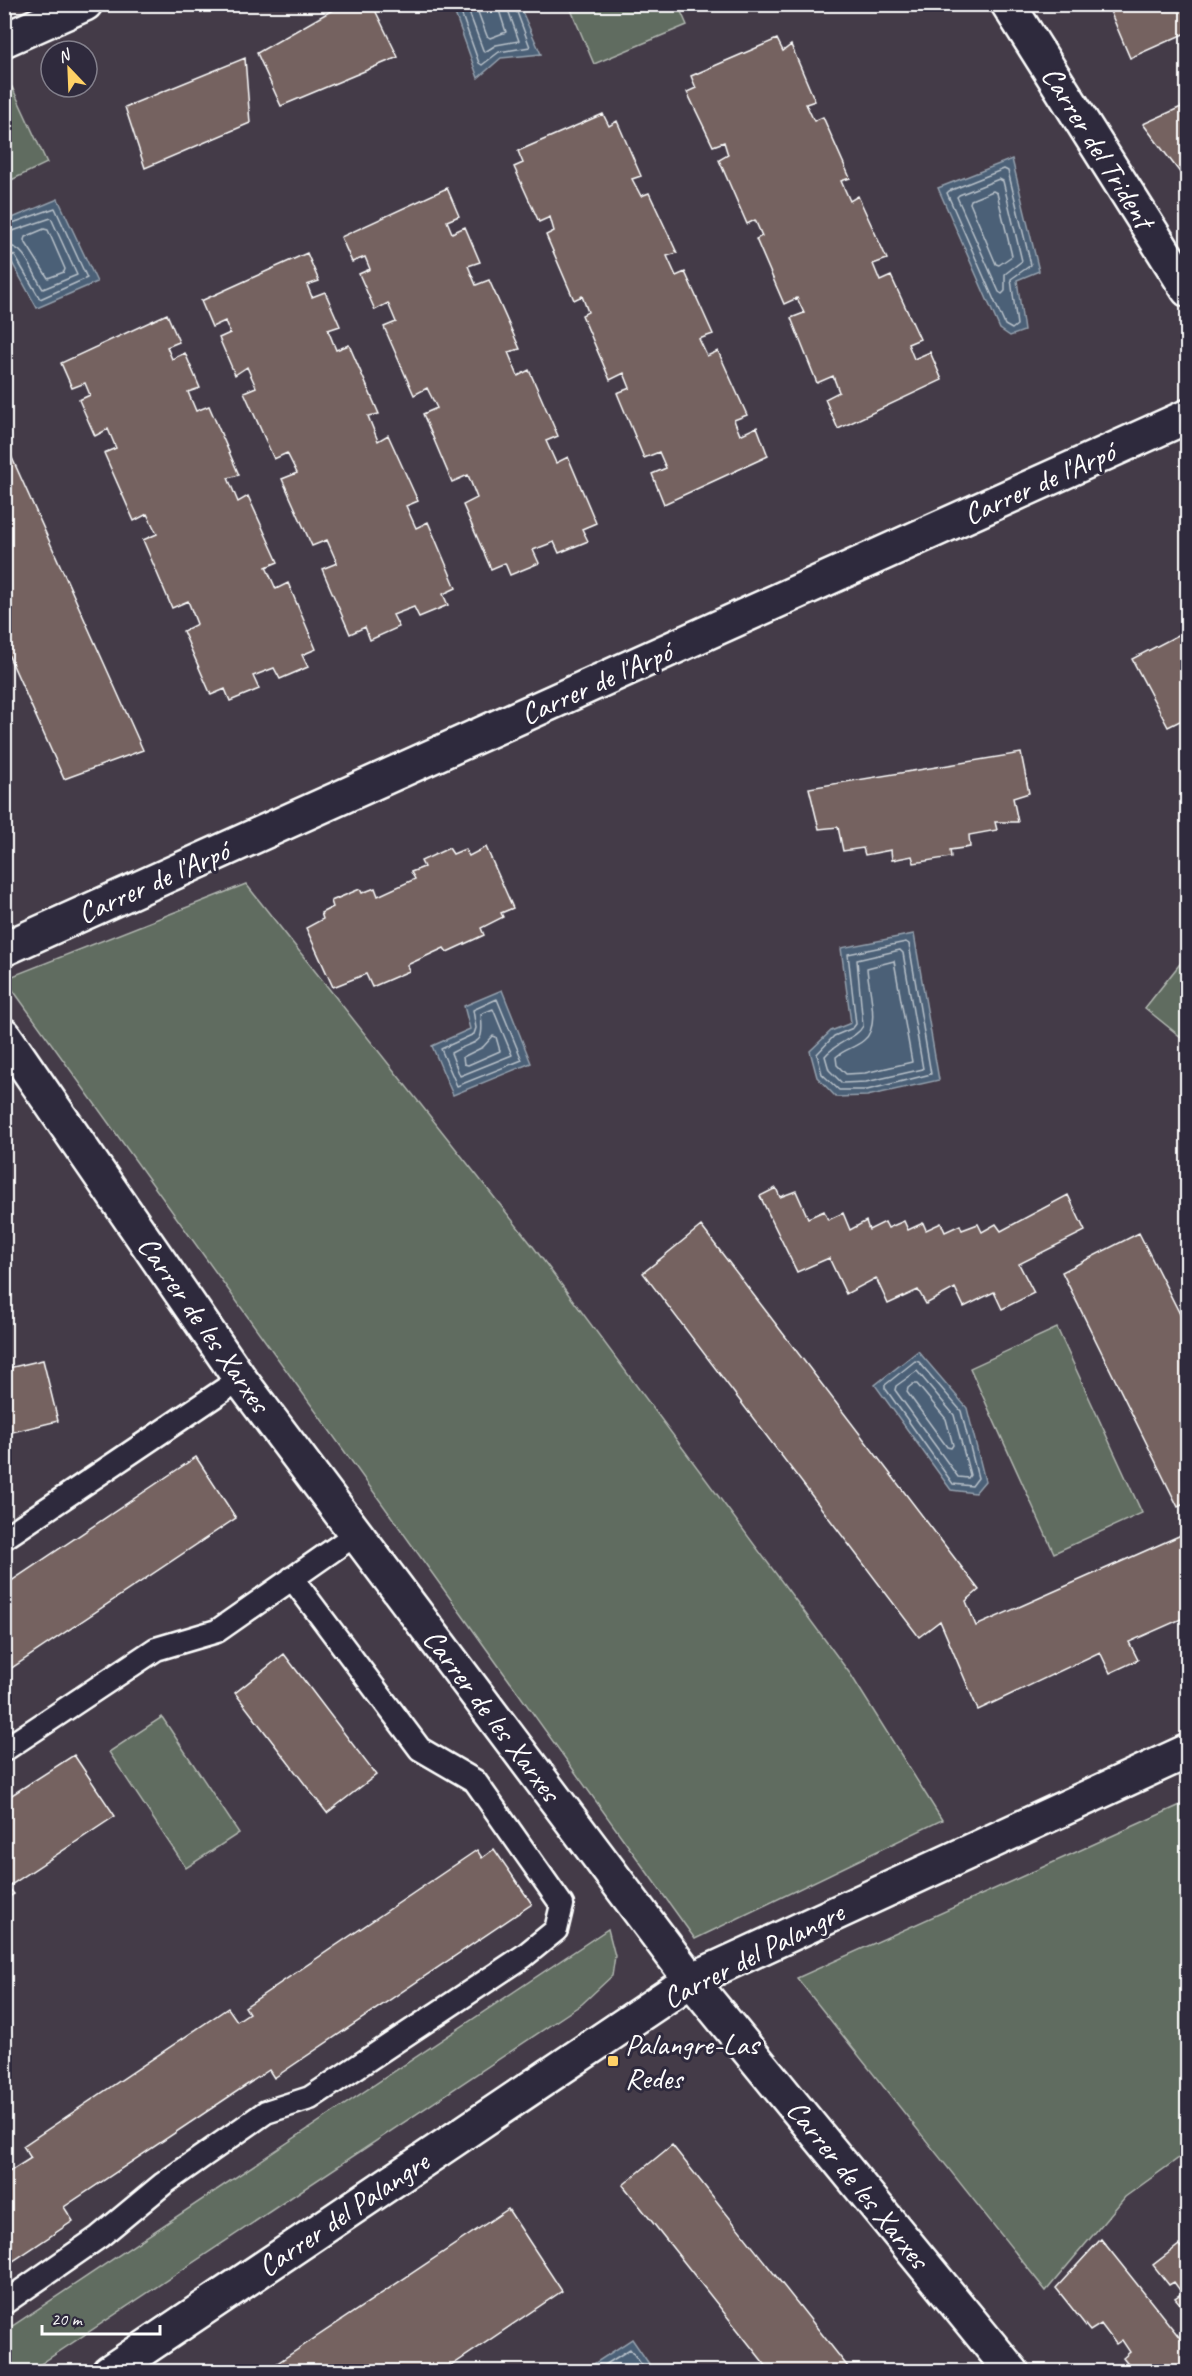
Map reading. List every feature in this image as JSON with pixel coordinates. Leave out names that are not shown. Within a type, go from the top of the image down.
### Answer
[{"type":"street","points":[[4,40],[85,4]]},
{"type":"street","name":"Carrer del Trident","points":[[1008,4],[1188,290]]},
{"type":"street","name":"Carrer de l'Arpó","points":[[4,949],[1188,417]]},
{"type":"street","name":"Carrer de les Xarxes","points":[[4,1035],[240,1379],[691,1980],[1012,2372]]},
{"type":"street","name":"Carrer del Palangre","points":[[109,2372],[691,1980],[1188,1751]]},
{"type":"lane","points":[[4,1538],[240,1379]]},
{"type":"lane","points":[[4,1750],[156,1649],[217,1631],[356,1534]]},
{"type":"lane","points":[[4,2303],[99,2237],[163,2184],[266,2112],[310,2098],[524,1956],[556,1930],[562,1905],[475,1781],[420,1749],[292,1578]]},
{"type":"green space","points":[[569,5],[678,5],[687,25],[594,64]]},
{"type":"green space","points":[[12,87],[47,163],[5,183],[5,91]]},
{"type":"green space","points":[[246,884],[532,1245],[851,1675],[942,1820],[695,1939],[5,979]]},
{"type":"green space","points":[[1187,955],[1187,1042],[1145,1008]]},
{"type":"green space","points":[[1057,1328],[1142,1513],[1054,1553],[970,1368]]},
{"type":"green space","points":[[162,1717],[239,1833],[186,1868],[109,1752]]},
{"type":"green space","points":[[1187,1802],[1187,2152],[1125,2197],[1046,2291],[797,1978]]},
{"type":"green space","points":[[608,1929],[615,1956],[612,1976],[582,2004],[30,2371],[5,2371],[5,2331]]},
{"type":"water","points":[[452,5],[519,5],[541,54],[501,58],[478,78]]},
{"type":"water","points":[[1012,159],[1039,271],[1017,280],[1024,331],[1010,336],[1000,329],[938,188]]},
{"type":"water","points":[[58,199],[97,282],[37,308],[10,259],[5,261],[5,221]]},
{"type":"water","points":[[914,934],[939,1080],[867,1096],[836,1097],[817,1077],[810,1051],[831,1031],[851,1023],[841,948]]},
{"type":"water","points":[[502,990],[531,1063],[453,1095],[432,1046],[470,1029],[464,1006]]},
{"type":"water","points":[[918,1351],[967,1408],[985,1481],[975,1493],[951,1490],[875,1385]]},
{"type":"water","points":[[632,2339],[654,2371],[583,2371]]},
{"type":"building","points":[[343,4],[372,4],[398,57],[281,106],[257,53]]},
{"type":"building","points":[[1107,4],[1188,4],[1188,32],[1130,58]]},
{"type":"building","points":[[777,39],[783,51],[791,45],[815,101],[806,104],[814,121],[823,117],[850,178],[841,181],[850,201],[858,196],[887,259],[873,264],[880,281],[891,276],[920,339],[908,344],[914,359],[930,352],[942,380],[838,429],[825,399],[839,392],[833,376],[817,383],[791,318],[804,313],[797,298],[784,304],[756,239],[762,236],[755,220],[747,224],[719,160],[728,155],[724,142],[713,146],[687,92],[696,88],[691,76]]},
{"type":"building","points":[[245,58],[250,123],[145,168],[125,107]]},
{"type":"building","points":[[1188,104],[1188,183],[1143,124]]},
{"type":"building","points":[[603,114],[609,126],[617,121],[641,176],[632,179],[641,196],[649,193],[677,253],[667,256],[676,276],[685,272],[713,334],[699,339],[707,356],[718,351],[747,415],[734,420],[740,435],[757,427],[768,456],[664,504],[652,474],[666,468],[659,452],[644,458],[617,393],[630,388],[624,373],[610,380],[582,315],[588,312],[582,296],[574,300],[546,235],[554,231],[550,217],[539,222],[514,167],[523,163],[518,151]]},
{"type":"building","points":[[447,188],[459,216],[447,221],[452,233],[465,227],[480,262],[468,266],[476,285],[489,280],[520,349],[508,352],[518,376],[529,370],[558,436],[546,441],[556,463],[568,457],[596,523],[582,529],[588,541],[559,553],[554,542],[533,550],[539,563],[510,575],[505,563],[491,569],[463,505],[477,498],[468,475],[452,482],[423,414],[437,408],[427,388],[414,395],[384,327],[396,322],[388,303],[375,310],[359,274],[370,269],[365,257],[352,262],[341,237]]},
{"type":"building","points":[[307,253],[319,281],[307,285],[312,297],[325,292],[340,326],[328,330],[336,350],[349,345],[379,414],[368,416],[378,441],[388,435],[418,501],[406,506],[416,528],[428,522],[456,588],[443,594],[448,605],[419,617],[414,607],[393,615],[399,627],[370,640],[365,627],[350,634],[322,569],[337,563],[327,540],[312,546],[282,479],[297,473],[287,453],[274,459],[244,392],[256,387],[247,367],[235,375],[219,338],[230,333],[225,321],[212,327],[201,301]]},
{"type":"building","points":[[167,314],[179,342],[167,347],[172,359],[185,353],[200,388],[188,392],[196,411],[209,406],[239,475],[228,478],[238,502],[248,496],[278,562],[266,567],[276,589],[288,583],[316,649],[302,655],[308,667],[280,679],[274,668],[253,676],[259,689],[230,701],[225,689],[211,695],[183,631],[197,624],[188,601],[172,608],[143,540],[157,534],[147,514],[134,521],[104,453],[116,448],[108,429],[95,436],[79,400],[90,395],[85,383],[72,388],[61,363]]},
{"type":"building","points":[[4,440],[143,750],[64,779],[4,645]]},
{"type":"building","points":[[1188,630],[1188,717],[1168,727],[1132,659]]},
{"type":"building","points":[[1021,753],[1029,793],[1013,798],[1018,822],[995,822],[997,830],[969,835],[970,847],[950,850],[951,857],[914,863],[912,856],[892,860],[891,850],[865,855],[863,848],[843,851],[838,827],[819,829],[809,788]]},
{"type":"building","points":[[486,847],[513,908],[501,913],[503,917],[481,928],[484,935],[447,952],[444,948],[407,965],[409,971],[372,987],[366,974],[333,987],[306,928],[323,919],[321,913],[333,907],[331,901],[360,889],[362,893],[375,888],[378,896],[415,879],[411,872],[424,867],[421,861],[449,848],[453,854],[465,849],[469,856]]},
{"type":"building","points":[[776,1188],[780,1197],[796,1191],[808,1218],[824,1211],[828,1220],[843,1213],[850,1230],[866,1221],[869,1230],[885,1222],[888,1228],[904,1221],[908,1230],[923,1223],[926,1230],[941,1223],[945,1232],[960,1225],[962,1230],[978,1224],[982,1232],[996,1224],[1001,1231],[1068,1195],[1085,1231],[1019,1264],[1034,1293],[1002,1309],[994,1292],[964,1307],[955,1288],[926,1304],[918,1290],[888,1304],[876,1278],[846,1294],[829,1258],[797,1272],[760,1196]]},
{"type":"building","points":[[701,1226],[979,1590],[966,1601],[976,1626],[1188,1532],[1188,1616],[1129,1642],[1138,1660],[1110,1673],[1100,1652],[978,1710],[940,1621],[919,1637],[643,1273]]},
{"type":"building","points":[[1139,1233],[1188,1330],[1188,1502],[1178,1507],[1062,1272]]},
{"type":"building","points":[[43,1360],[58,1421],[4,1434],[4,1369]]},
{"type":"building","points":[[196,1457],[236,1518],[4,1673],[4,1586]]},
{"type":"building","points":[[284,1654],[376,1775],[327,1813],[235,1693]]},
{"type":"building","points":[[74,1755],[115,1816],[8,1887],[14,1894],[4,1900],[4,1800]]},
{"type":"building","points":[[494,1849],[532,1904],[274,2078],[269,2070],[64,2207],[73,2221],[4,2267],[4,2175],[31,2158],[23,2146],[228,2008],[237,2021],[249,2013],[245,2007],[477,1850],[482,1858]]},
{"type":"building","points":[[672,2145],[852,2372],[771,2372],[623,2185]]},
{"type":"building","points":[[508,2209],[562,2291],[442,2372],[264,2372]]},
{"type":"building","points":[[1101,2239],[1188,2348],[1188,2372],[1134,2372],[1123,2358],[1130,2352],[1122,2340],[1116,2344],[1101,2324],[1090,2331],[1056,2288]]},
{"type":"building","points":[[1179,2245],[1188,2256],[1187,2312],[1175,2298],[1182,2293],[1174,2282],[1169,2285],[1153,2265]]},
{"type":"place","name":"Palangre-Las Redes","points":[[613,2061]]}]
